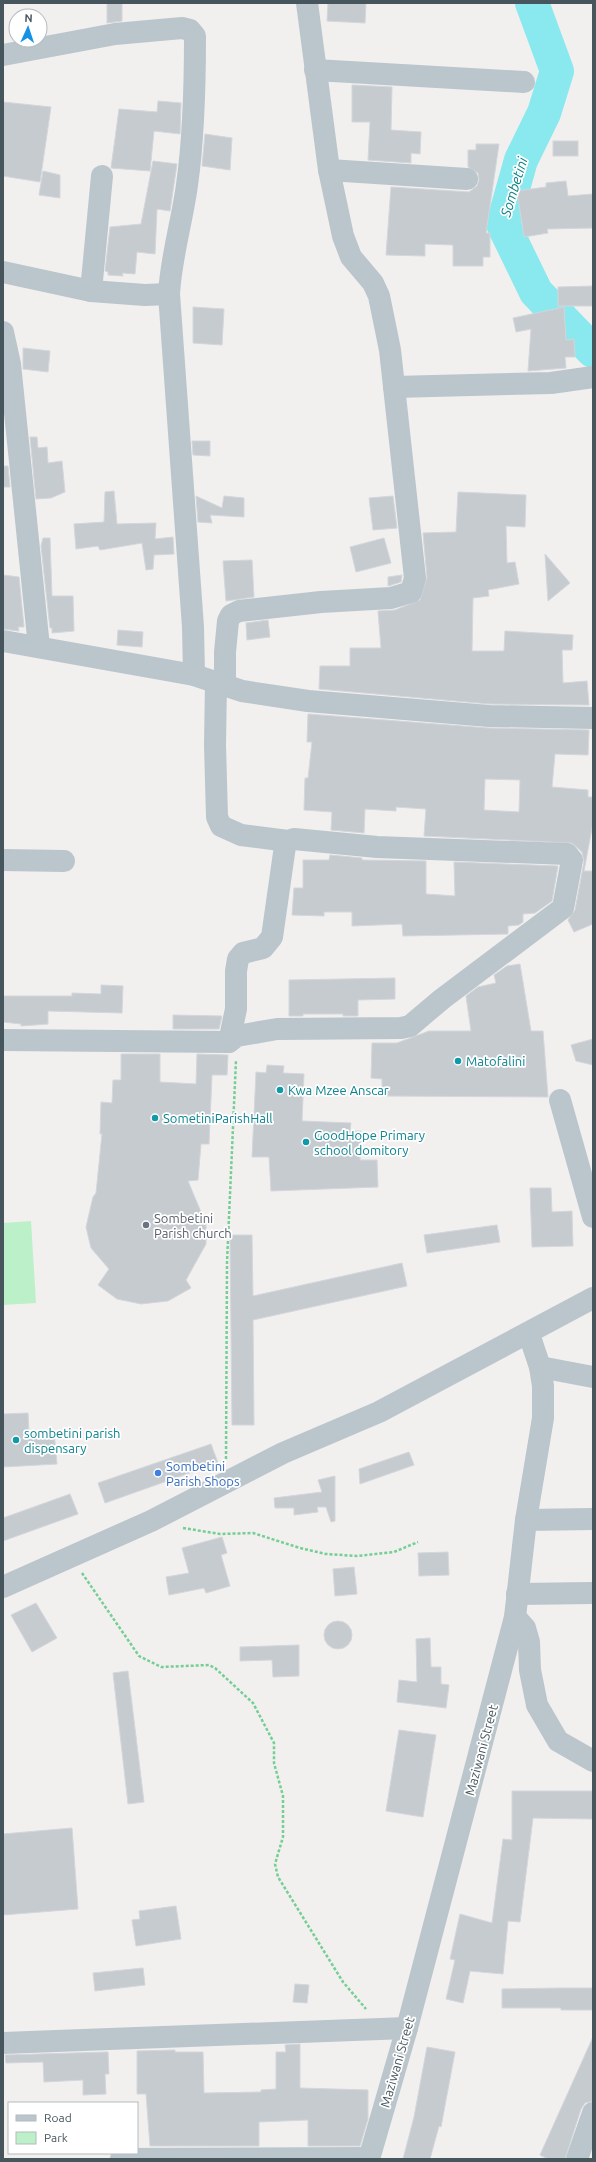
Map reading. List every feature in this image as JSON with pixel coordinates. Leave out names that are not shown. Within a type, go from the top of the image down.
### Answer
[{"type":"street","points":[[3,1040],[233,1039],[277,1029],[401,1028],[410,1026],[442,999],[560,912],[563,908],[572,860],[567,854],[376,847],[294,839],[288,841],[241,835],[221,826],[219,821],[215,745],[228,621],[232,615],[239,611],[321,602],[391,598],[411,592],[415,578],[390,350],[379,296],[373,283],[361,272],[346,247],[329,170],[307,3]]},
{"type":"street","points":[[3,55],[115,34],[182,28],[193,32],[195,36],[194,127],[187,187],[170,269],[169,294],[193,627],[194,675]]},
{"type":"street","points":[[315,70],[524,82]]},
{"type":"street","points":[[329,170],[467,179]]},
{"type":"street","points":[[91,291],[102,176]]},
{"type":"street","points":[[3,272],[91,291],[145,295],[169,294]]},
{"type":"street","points":[[3,332],[10,364],[39,647]]},
{"type":"street","points":[[394,387],[552,383],[593,377]]},
{"type":"street","points":[[3,641],[194,675],[242,691],[269,696],[347,705],[489,716],[593,718]]},
{"type":"street","points":[[233,1039],[236,1008],[236,971],[238,959],[243,953],[263,948],[272,937],[285,846],[288,841]]},
{"type":"street","points":[[3,860],[64,861]]},
{"type":"street","points":[[560,1100],[593,1217]]},
{"type":"street","points":[[3,1587],[151,1521],[283,1453],[379,1412],[529,1334],[593,1298]]},
{"type":"street","name":"Maziwani Street","points":[[369,2158],[407,2028],[509,1644],[514,1617],[526,1520],[543,1418],[543,1386],[540,1367],[529,1334]]},
{"type":"street","points":[[540,1367],[593,1377]]},
{"type":"street","points":[[526,1520],[593,1518]]},
{"type":"street","points":[[517,1594],[593,1593]]},
{"type":"street","points":[[514,1617],[525,1628],[529,1642],[530,1670],[537,1705],[558,1741],[593,1761]]},
{"type":"street","points":[[3,2042],[407,2028]]},
{"type":"street","points":[[577,2159],[593,2113]]},
{"type":"street","points":[[121,2159],[369,2158]]},
{"type":"path","points":[[226,1482],[227,1262],[233,1039]]},
{"type":"path","points":[[182,1528],[220,1534],[253,1533],[306,1550],[326,1554],[357,1556],[394,1552],[418,1542]]},
{"type":"path","points":[[72,1556],[139,1656],[161,1667],[209,1665],[215,1668],[253,1703],[274,1743],[274,1763],[283,1796],[283,1837],[275,1864],[278,1877],[343,1982],[383,2029]]},
{"type":"green space","points":[[31,1221],[36,1303],[3,1305],[3,1223]]},
{"type":"building","points":[[107,3],[122,3],[122,21],[107,23]]},
{"type":"building","points":[[328,3],[366,3],[365,23],[327,21]]},
{"type":"building","points":[[352,85],[392,87],[391,130],[421,132],[420,154],[411,153],[411,163],[368,160],[370,122],[352,122]]},
{"type":"building","points":[[158,101],[181,103],[180,134],[154,131],[150,171],[111,168],[119,109],[157,112]]},
{"type":"building","points":[[3,102],[51,107],[40,182],[3,176]]},
{"type":"building","points":[[205,134],[232,138],[230,170],[202,166]]},
{"type":"building","points":[[553,141],[578,141],[578,156],[553,156]]},
{"type":"building","points":[[476,144],[499,144],[486,233],[490,233],[490,257],[483,257],[483,266],[453,266],[453,245],[425,244],[425,256],[386,255],[391,187],[469,192],[477,186],[479,180],[478,173],[468,167],[468,150],[476,150]]},
{"type":"building","points":[[153,161],[177,164],[170,211],[157,209],[155,254],[137,252],[135,274],[122,273],[123,276],[108,275],[108,272],[105,271],[110,227],[141,224]]},
{"type":"building","points":[[43,171],[60,175],[60,198],[39,195]]},
{"type":"building","points":[[566,181],[568,196],[593,194],[593,228],[547,229],[548,233],[524,237],[517,191],[546,187],[546,183]]},
{"type":"building","points":[[593,286],[593,306],[558,306],[558,287]]},
{"type":"building","points":[[193,307],[224,309],[222,345],[193,343]]},
{"type":"building","points":[[564,307],[566,340],[574,339],[575,357],[565,357],[566,368],[528,371],[531,329],[516,332],[513,318]]},
{"type":"building","points":[[23,348],[50,351],[48,372],[23,369]]},
{"type":"building","points":[[30,437],[37,437],[38,448],[47,447],[48,463],[62,461],[65,492],[51,498],[36,499]]},
{"type":"building","points":[[192,441],[210,441],[210,456],[193,455]]},
{"type":"building","points":[[3,466],[8,466],[10,487],[3,487]]},
{"type":"building","points":[[114,491],[117,524],[156,523],[155,539],[173,537],[174,554],[154,555],[153,569],[146,570],[142,543],[100,550],[98,546],[76,549],[74,524],[104,522],[105,492]]},
{"type":"building","points":[[458,492],[526,495],[525,527],[506,526],[507,563],[515,562],[519,584],[488,590],[489,596],[473,598],[472,651],[504,651],[505,631],[573,635],[572,650],[562,650],[563,683],[587,681],[589,705],[490,704],[319,689],[320,666],[350,666],[350,648],[381,648],[378,611],[395,610],[420,600],[427,577],[423,533],[456,532]]},
{"type":"building","points":[[196,496],[222,508],[224,496],[244,498],[244,517],[210,515],[212,523],[198,522]]},
{"type":"building","points":[[393,496],[397,528],[373,530],[369,498]]},
{"type":"building","points":[[43,538],[50,538],[52,596],[73,596],[74,631],[52,633],[52,628],[50,628],[41,546]]},
{"type":"building","points":[[384,538],[391,563],[356,572],[350,547]]},
{"type":"building","points":[[545,554],[570,583],[548,601]]},
{"type":"building","points":[[252,560],[254,597],[226,601],[223,561]]},
{"type":"building","points":[[3,575],[19,577],[24,627],[18,627],[19,631],[3,629]]},
{"type":"building","points":[[402,575],[401,582],[388,586],[388,577]]},
{"type":"building","points":[[268,620],[270,637],[247,640],[246,623]]},
{"type":"building","points":[[118,630],[143,632],[142,647],[117,645]]},
{"type":"building","points":[[308,714],[488,728],[589,730],[588,755],[555,754],[552,787],[588,790],[588,797],[593,797],[593,823],[584,871],[593,871],[593,924],[574,932],[568,920],[575,910],[584,862],[582,852],[572,843],[424,836],[426,809],[396,807],[396,811],[365,809],[364,833],[331,830],[332,812],[304,810],[305,778],[308,778],[312,742],[307,742]],"holes":[[[485,779],[520,780],[519,812],[484,810]]]},
{"type":"building","points":[[330,855],[362,858],[362,860],[426,861],[426,894],[455,896],[454,862],[558,866],[552,901],[535,913],[523,914],[523,922],[519,925],[508,926],[508,934],[403,936],[402,924],[352,926],[352,912],[324,912],[324,916],[292,915],[294,888],[303,888],[303,860],[329,860]]},
{"type":"building","name":"Matofalini","points":[[520,964],[531,1031],[543,1031],[548,1097],[382,1096],[382,1079],[371,1078],[372,1043],[397,1043],[429,1031],[471,1031],[466,996],[478,987],[496,983],[494,975],[507,966]]},
{"type":"building","points":[[395,978],[395,999],[358,1000],[358,1016],[343,1016],[343,1014],[303,1014],[303,1016],[289,1016],[289,980]]},
{"type":"building","points":[[101,985],[123,986],[122,1013],[48,1011],[48,1024],[21,1026],[21,1024],[3,1022],[3,996],[72,996],[72,993],[101,994]]},
{"type":"building","points":[[173,1015],[222,1016],[219,1029],[173,1029]]},
{"type":"building","points":[[593,1039],[593,1065],[576,1061],[571,1045]]},
{"type":"building","name":"Sombetini Parish church","points":[[121,1054],[160,1054],[160,1082],[196,1084],[197,1054],[228,1055],[227,1075],[212,1075],[209,1144],[201,1144],[198,1180],[188,1181],[206,1224],[206,1244],[186,1280],[191,1288],[168,1301],[141,1304],[117,1299],[98,1285],[109,1269],[91,1248],[86,1227],[93,1197],[96,1193],[102,1134],[100,1134],[101,1102],[112,1103],[113,1080],[121,1080]]},
{"type":"building","points":[[267,1065],[284,1066],[283,1073],[304,1074],[302,1121],[351,1123],[350,1131],[361,1131],[360,1160],[377,1160],[378,1187],[271,1191],[269,1157],[252,1157],[256,1072],[266,1073]]},
{"type":"building","points":[[530,1188],[551,1188],[552,1212],[572,1211],[573,1246],[532,1247]]},
{"type":"building","points":[[497,1225],[500,1242],[427,1253],[424,1235]]},
{"type":"building","points":[[230,1235],[252,1235],[253,1296],[402,1263],[407,1286],[253,1320],[254,1425],[232,1425]]},
{"type":"building","name":"sombetini parish dispensary","points":[[28,1413],[29,1433],[54,1432],[57,1464],[3,1467],[3,1414]]},
{"type":"building","name":"Sombetini Parish Shops","points":[[211,1444],[218,1463],[105,1503],[98,1483]]},
{"type":"building","points":[[409,1452],[414,1465],[360,1484],[359,1469]]},
{"type":"building","points":[[335,1476],[335,1521],[331,1522],[326,1507],[317,1507],[318,1512],[294,1515],[294,1508],[275,1508],[274,1498],[322,1492],[318,1480]]},
{"type":"building","points":[[70,1494],[78,1514],[3,1541],[3,1518]]},
{"type":"building","points":[[222,1537],[227,1553],[221,1555],[230,1586],[206,1593],[204,1588],[169,1595],[166,1577],[189,1573],[182,1548]]},
{"type":"building","points":[[448,1552],[449,1575],[419,1576],[418,1553]]},
{"type":"building","points":[[354,1567],[357,1594],[335,1596],[333,1569]]},
{"type":"building","points":[[36,1603],[57,1638],[32,1652],[11,1615]]},
{"type":"building","points":[[338,1621],[344,1622],[348,1625],[351,1629],[351,1641],[348,1645],[344,1648],[338,1649],[332,1648],[328,1645],[325,1641],[324,1635],[325,1629],[328,1625],[332,1622]]},
{"type":"building","points":[[430,1638],[431,1667],[441,1667],[441,1684],[449,1685],[446,1708],[397,1702],[399,1680],[417,1682],[416,1639]]},
{"type":"building","points":[[299,1645],[299,1676],[273,1677],[272,1660],[240,1661],[240,1647]]},
{"type":"building","points":[[128,1671],[144,1802],[128,1804],[113,1673]]},
{"type":"building","points":[[399,1730],[436,1735],[423,1817],[386,1811]]},
{"type":"building","points":[[512,1791],[593,1791],[593,1819],[533,1818],[520,1922],[508,1921],[503,1974],[470,1971],[463,2003],[446,1999],[455,1960],[450,1959],[460,1914],[492,1923],[503,1839],[512,1840]]},
{"type":"building","points":[[72,1828],[78,1909],[3,1915],[3,1834]]},
{"type":"building","points":[[176,1906],[181,1939],[136,1946],[132,1920],[140,1919],[139,1911]]},
{"type":"building","points":[[143,1968],[145,1985],[95,1991],[93,1973]]},
{"type":"building","points":[[295,1984],[309,1985],[307,2003],[293,2002]]},
{"type":"building","points":[[593,1988],[593,2010],[561,2010],[561,2008],[502,2008],[502,1989]]},
{"type":"building","points":[[593,2037],[593,2101],[585,2103],[581,2109],[565,2159],[548,2159],[540,2155]]},
{"type":"building","points":[[300,2044],[300,2088],[368,2090],[368,2119],[360,2146],[308,2146],[308,2120],[259,2122],[259,2146],[150,2146],[146,2094],[137,2094],[137,2051],[175,2050],[175,2052],[203,2052],[204,2093],[261,2092],[261,2090],[276,2089],[276,2052],[286,2052],[285,2045]]},
{"type":"building","points":[[427,2047],[455,2052],[441,2127],[439,2126],[430,2159],[403,2159],[414,2117]]},
{"type":"building","points":[[108,2052],[109,2074],[105,2074],[106,2094],[83,2095],[83,2080],[44,2082],[43,2062],[6,2063],[5,2055]]},
{"type":"waterway","name":"Sombetini","points":[[532,3],[557,71],[544,113],[521,160],[503,224],[536,292],[593,351]]},
{"type":"place","name":"Matofalini","points":[[458,1061]]},
{"type":"place","name":"Kwa Mzee Anscar","points":[[280,1090]]},
{"type":"place","name":"SometiniParishHall","points":[[155,1118]]},
{"type":"place","name":"GoodHope Primary school domitory","points":[[306,1142]]},
{"type":"place","name":"Sombetini Parish church","points":[[146,1225]]},
{"type":"place","name":"sombetini parish dispensary","points":[[16,1440]]},
{"type":"place","name":"Sombetini Parish Shops","points":[[158,1473]]}]
